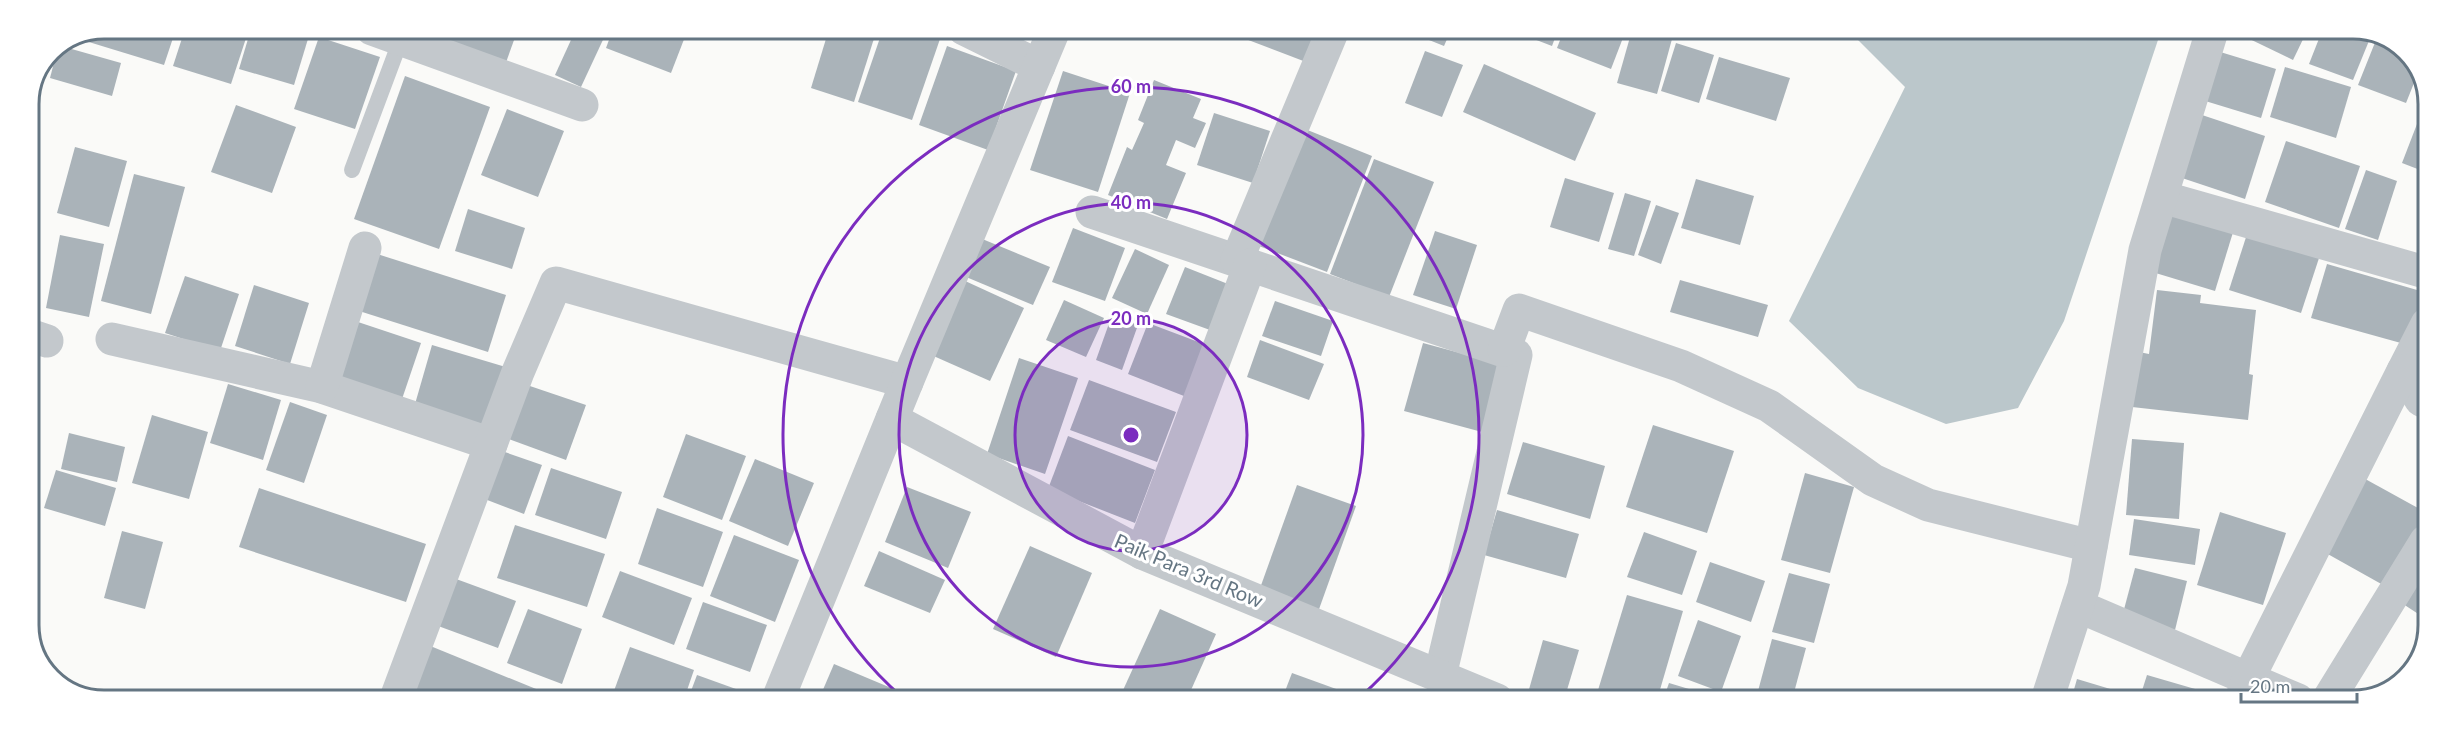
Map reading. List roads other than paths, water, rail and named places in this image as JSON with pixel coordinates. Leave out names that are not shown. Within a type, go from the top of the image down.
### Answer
[{"type":"street","points":[[410,39],[582,105]]},
{"type":"street","points":[[984,39],[1039,66]]},
{"type":"street","points":[[782,690],[1050,39]]},
{"type":"street","points":[[1142,553],[1244,263],[1330,39]]},
{"type":"street","points":[[2050,690],[2078,606],[2091,546],[2145,250],[2210,39]]},
{"type":"street","points":[[2162,197],[2418,270]]},
{"type":"street","points":[[1092,212],[1516,355],[1440,675]]},
{"type":"street","points":[[322,387],[365,248]]},
{"type":"street","points":[[399,690],[518,372],[556,284],[907,382]]},
{"type":"street","points":[[1504,350],[1519,310],[1681,366],[1770,406],[1873,480],[1928,505],[2091,546]]},
{"type":"street","points":[[112,339],[322,387],[491,444]]},
{"type":"street","points":[[2078,606],[2245,690],[2418,342]]},
{"type":"street","points":[[2403,371],[2418,395]]},
{"type":"street","name":"Paik Para 3rd Row","points":[[892,419],[1142,553],[1474,690]]},
{"type":"street","points":[[2334,690],[2418,554]]},
{"type":"lane","points":[[352,170],[390,39]]}]
